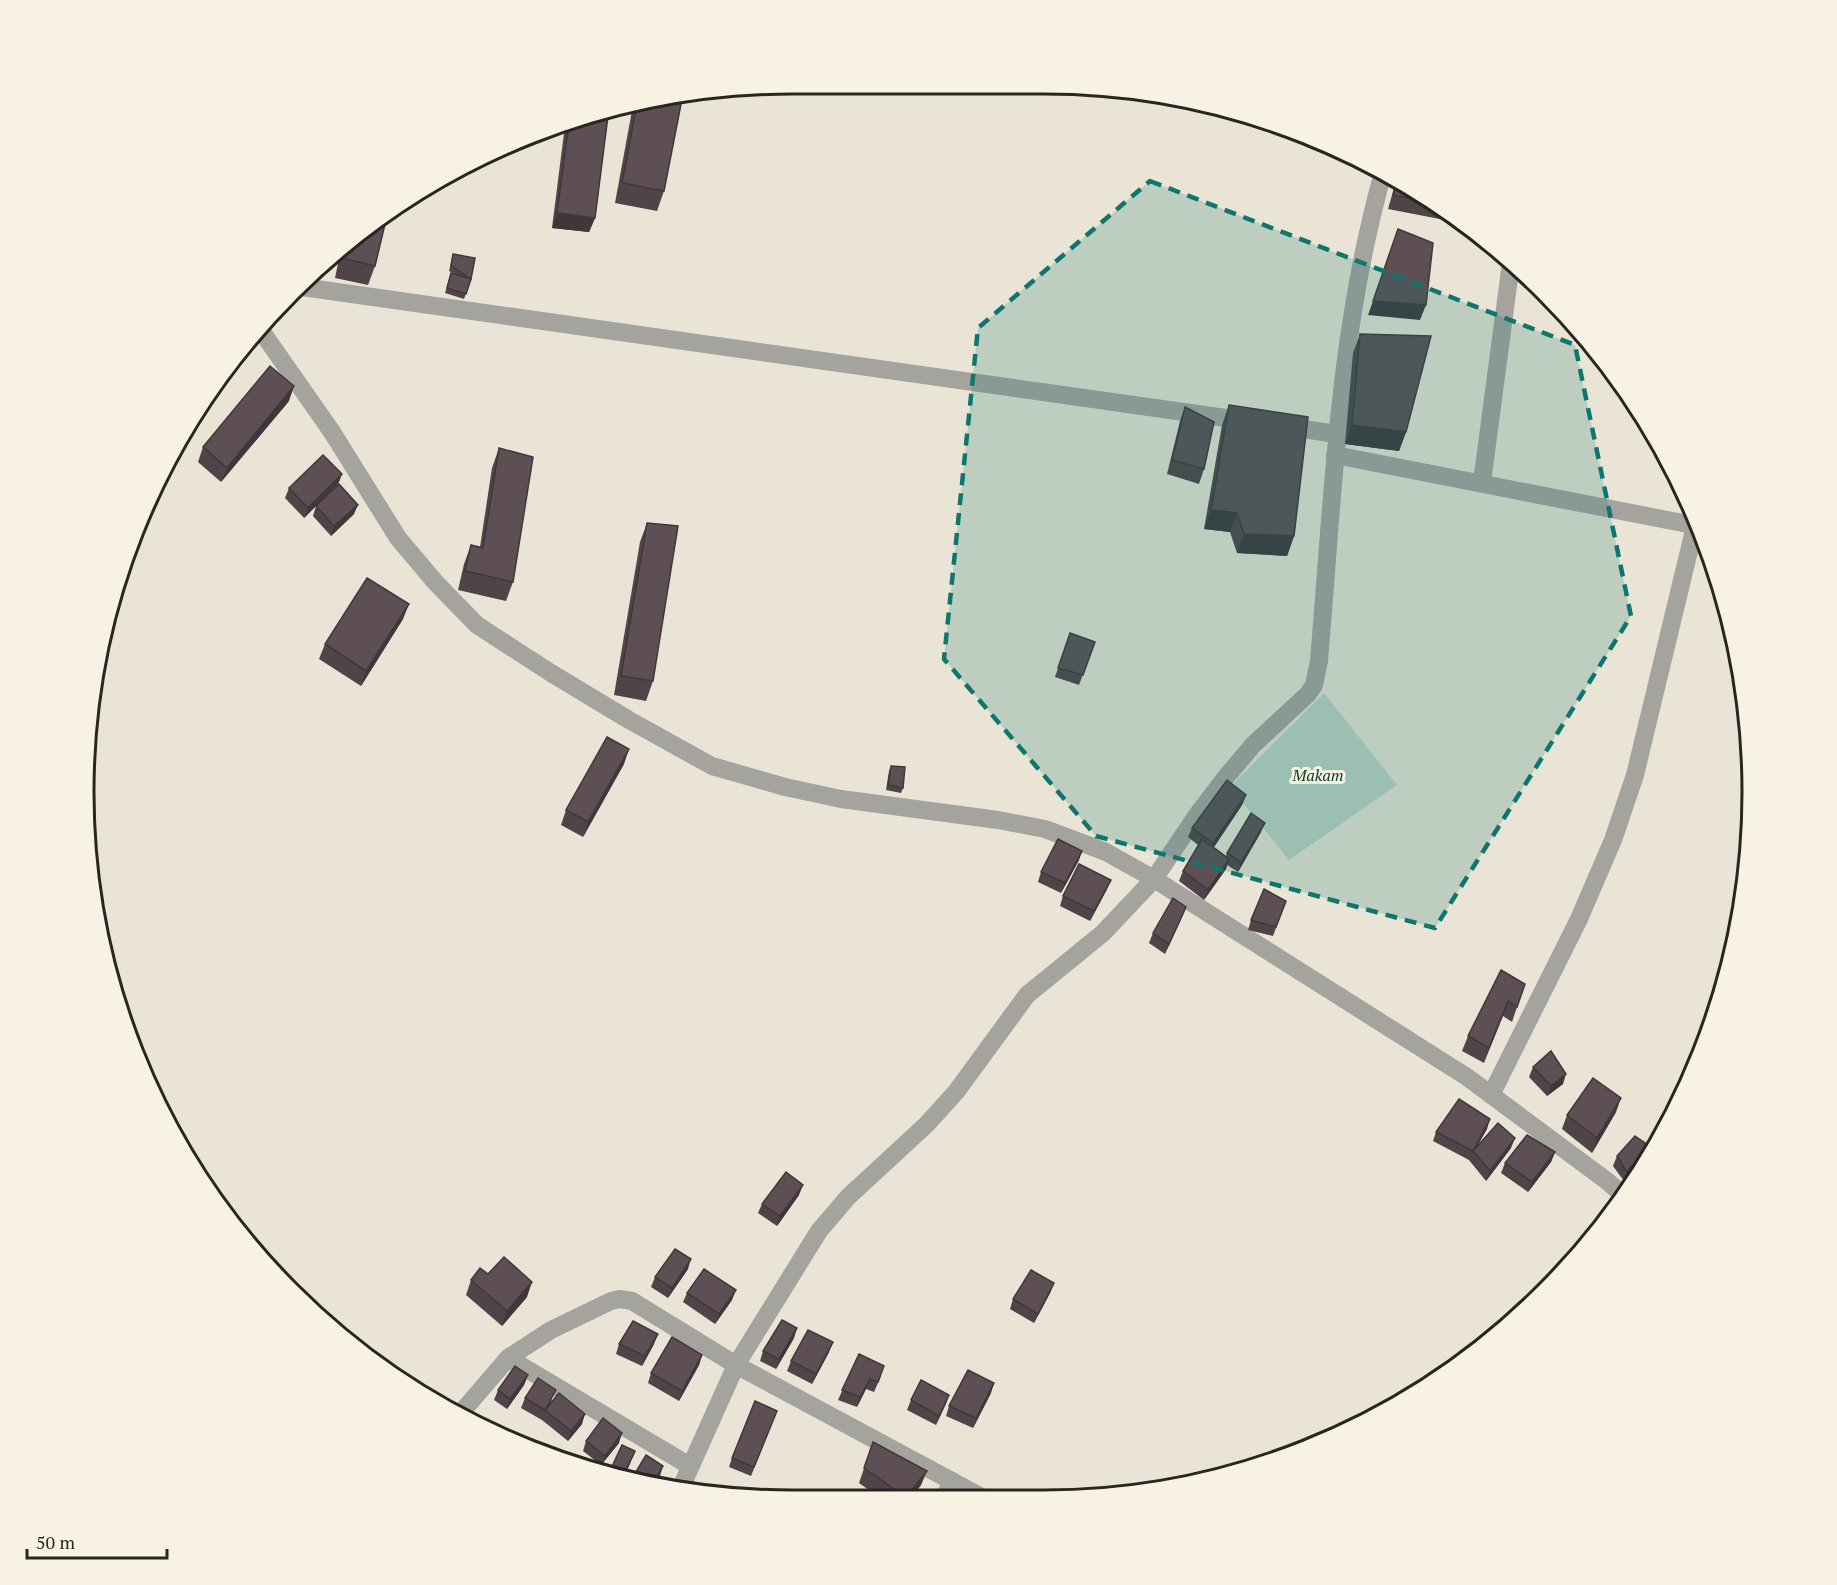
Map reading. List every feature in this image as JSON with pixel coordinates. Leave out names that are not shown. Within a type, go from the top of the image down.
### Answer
[{"type":"street","points":[[683,1482],[736,1365],[819,1230],[848,1197],[926,1125],[956,1092],[1027,995],[1103,933],[1154,879],[1197,814],[1226,777],[1253,745],[1299,703],[1314,685],[1319,661],[1336,434],[1353,307],[1381,181]]},
{"type":"street","points":[[1482,482],[1510,272]]},
{"type":"street","points":[[310,288],[1336,434]]},
{"type":"street","points":[[265,336],[332,432],[398,538],[436,583],[477,625],[551,674],[712,766],[785,787],[841,799],[998,820],[1044,829],[1106,852],[1154,879],[1491,1095],[1617,1191]]},
{"type":"street","points":[[1335,455],[1688,523]]},
{"type":"street","points":[[1491,1095],[1579,919],[1613,840],[1635,775],[1693,536]]},
{"type":"street","points":[[465,1409],[508,1359],[551,1330],[611,1301],[626,1299],[632,1300],[736,1365],[969,1490]]},
{"type":"street","points":[[508,1359],[690,1466]]},
{"type":"street","points":[[948,1490],[952,1481]]},
{"type":"highlighted area","points":[[1150,181],[1575,345],[1631,616],[1435,928],[1096,836],[944,659],[978,328]]},
{"type":"green space","name":"Makam","points":[[1324,693],[1397,785],[1289,860],[1230,787]]},
{"type":"building","points":[[681,104],[664,191],[622,183],[635,113]]},
{"type":"building","points":[[608,119],[595,218],[557,213],[568,132]]},
{"type":"building","points":[[1395,189],[1410,198],[1393,195]]},
{"type":"building","points":[[384,227],[375,266],[344,258]]},
{"type":"building","points":[[1398,229],[1433,243],[1426,305],[1373,301]]},
{"type":"building","points":[[453,254],[475,258],[471,279],[451,266]]},
{"type":"building","points":[[451,273],[471,279],[466,294],[447,288]]},
{"type":"building","points":[[1360,334],[1431,336],[1406,432],[1352,425]]},
{"type":"building","points":[[270,366],[294,386],[227,468],[203,447]]},
{"type":"building","points":[[1229,405],[1308,417],[1294,536],[1244,534],[1237,513],[1211,510]]},
{"type":"building","points":[[1185,407],[1214,422],[1204,469],[1172,460]]},
{"type":"building","points":[[499,448],[533,457],[513,582],[465,571],[471,545],[483,548]]},
{"type":"building","points":[[323,455],[342,474],[308,508],[289,488]]},
{"type":"building","points":[[339,484],[358,505],[334,526],[316,506]]},
{"type":"building","points":[[647,523],[678,526],[653,681],[621,676]]},
{"type":"building","points":[[367,578],[409,604],[366,671],[325,644]]},
{"type":"building","points":[[1070,633],[1095,642],[1083,675],[1058,668]]},
{"type":"building","points":[[607,737],[629,749],[588,822],[566,810]]},
{"type":"building","points":[[891,766],[905,767],[903,788],[888,785]]},
{"type":"building","points":[[1227,780],[1246,795],[1213,843],[1192,828]]},
{"type":"building","points":[[1251,813],[1265,823],[1241,862],[1227,853]]},
{"type":"building","points":[[1058,839],[1082,851],[1065,883],[1041,872]]},
{"type":"building","points":[[1202,839],[1229,859],[1208,890],[1183,871]]},
{"type":"building","points":[[1079,864],[1111,880],[1094,911],[1063,896]]},
{"type":"building","points":[[1264,889],[1286,901],[1276,927],[1251,920]]},
{"type":"building","points":[[1173,898],[1186,907],[1169,944],[1153,933]]},
{"type":"building","points":[[1501,970],[1525,984],[1517,1007],[1508,1001],[1489,1048],[1468,1036]]},
{"type":"building","points":[[1551,1051],[1566,1074],[1551,1086],[1533,1067]]},
{"type":"building","points":[[1593,1078],[1621,1098],[1597,1138],[1567,1115]]},
{"type":"building","points":[[1459,1099],[1490,1119],[1473,1151],[1436,1132]]},
{"type":"building","points":[[1498,1123],[1515,1138],[1490,1171],[1473,1151]]},
{"type":"building","points":[[1527,1135],[1555,1152],[1532,1182],[1505,1163]]},
{"type":"building","points":[[1635,1136],[1647,1145],[1627,1172],[1617,1156]]},
{"type":"building","points":[[786,1172],[803,1185],[780,1216],[762,1204]]},
{"type":"building","points":[[675,1249],[691,1259],[672,1288],[655,1277]]},
{"type":"building","points":[[504,1257],[532,1282],[507,1311],[471,1280],[480,1268],[488,1274]]},
{"type":"building","points":[[704,1269],[736,1290],[719,1314],[687,1293]]},
{"type":"building","points":[[1031,1270],[1054,1283],[1038,1314],[1013,1299]]},
{"type":"building","points":[[782,1320],[797,1328],[779,1359],[763,1351]]},
{"type":"building","points":[[633,1321],[658,1334],[645,1356],[619,1344]]},
{"type":"building","points":[[808,1330],[833,1342],[816,1374],[791,1361]]},
{"type":"building","points":[[672,1337],[702,1355],[682,1391],[651,1373]]},
{"type":"building","points":[[859,1354],[884,1366],[878,1382],[870,1379],[860,1397],[842,1390]]},
{"type":"building","points":[[515,1366],[528,1375],[510,1399],[498,1390]]},
{"type":"building","points":[[968,1370],[994,1383],[976,1418],[949,1406]]},
{"type":"building","points":[[538,1378],[556,1390],[545,1410],[525,1398]]},
{"type":"building","points":[[921,1380],[949,1395],[939,1416],[911,1400]]},
{"type":"building","points":[[559,1393],[585,1414],[571,1431],[545,1410]]},
{"type":"building","points":[[755,1401],[777,1411],[754,1467],[732,1458]]},
{"type":"building","points":[[603,1418],[622,1433],[605,1456],[586,1441]]},
{"type":"building","points":[[873,1442],[927,1471],[912,1490],[896,1490],[864,1468]]},
{"type":"building","points":[[622,1445],[635,1451],[626,1470],[612,1467]]},
{"type":"building","points":[[646,1455],[663,1466],[656,1477],[636,1472]]}]
